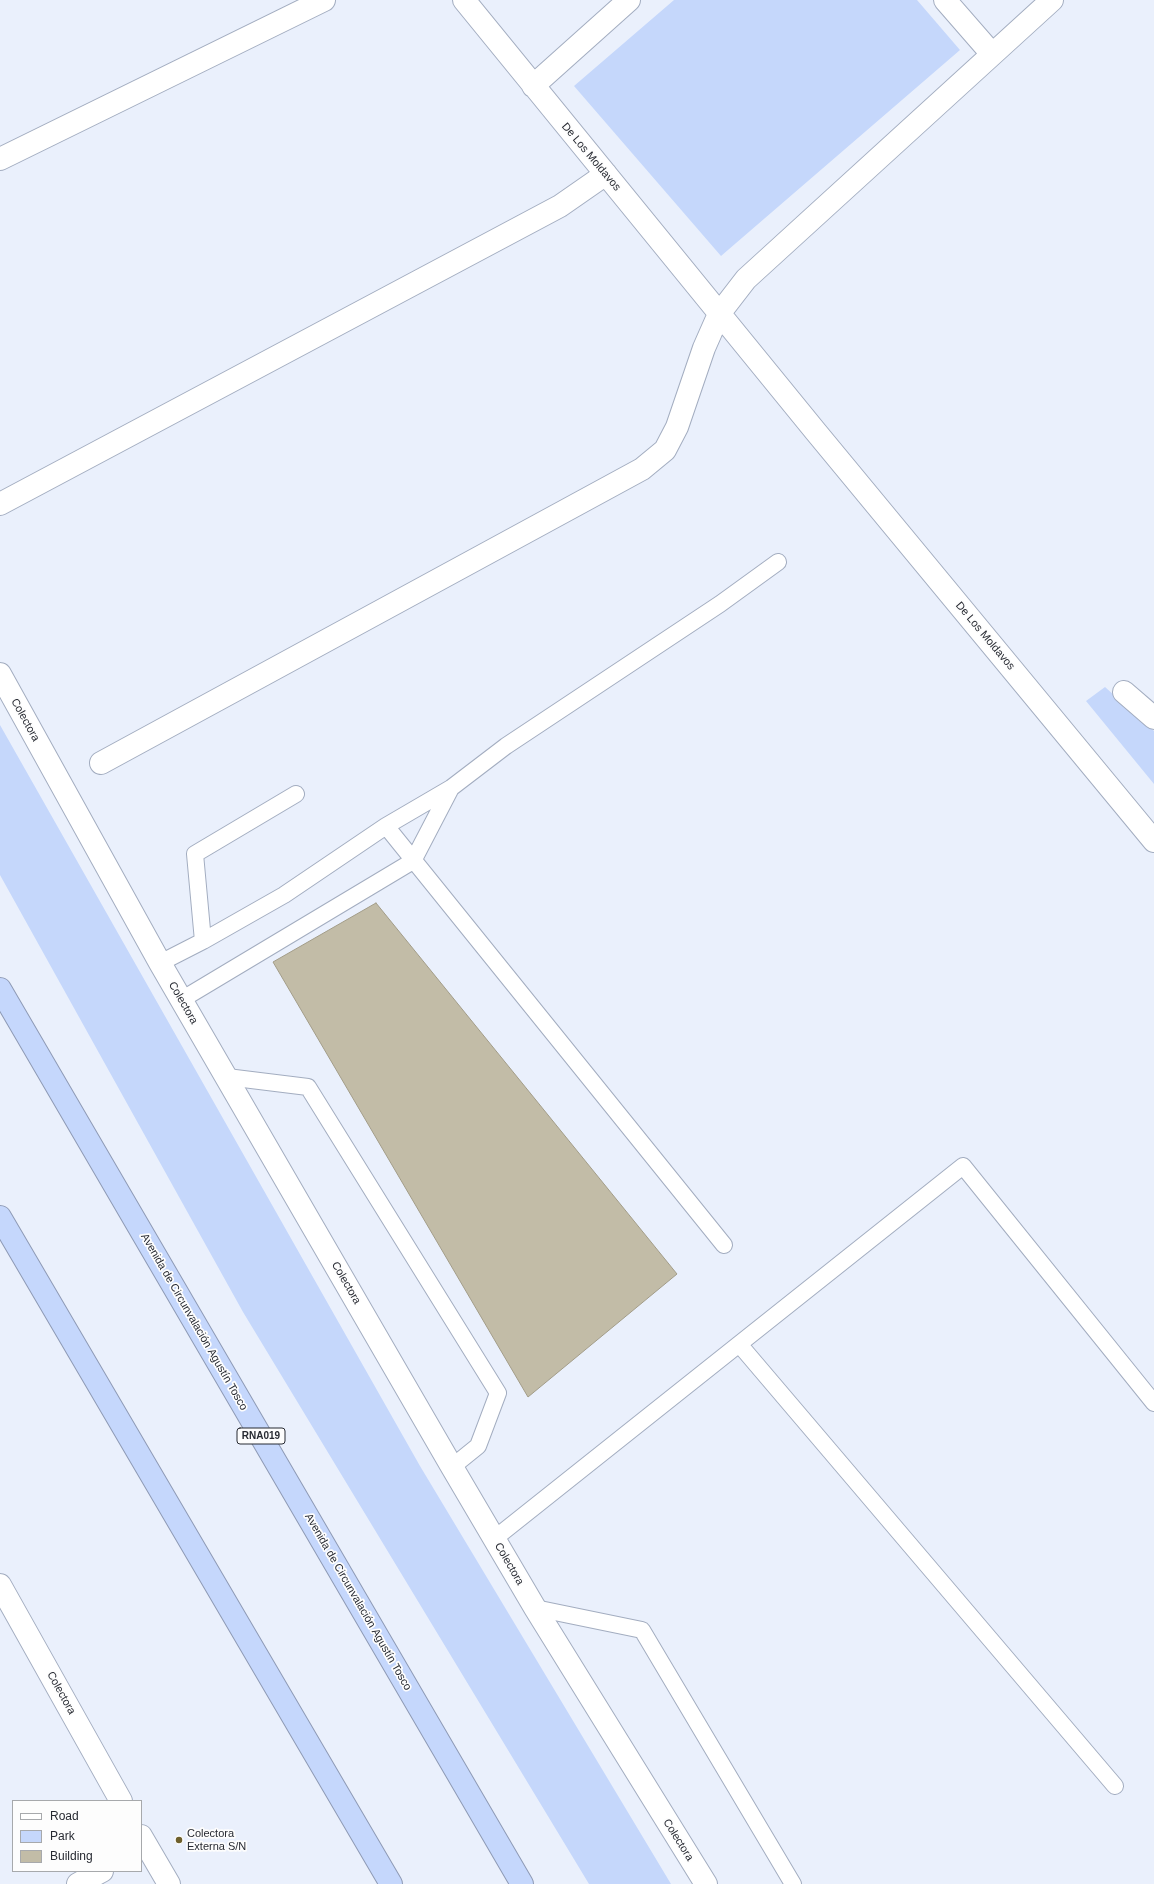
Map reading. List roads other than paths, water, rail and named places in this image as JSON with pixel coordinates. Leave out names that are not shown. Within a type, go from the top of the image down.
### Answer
[{"type":"highway","name":"Avenida de Circunvalación Agustín Tosco","points":[[0,988],[522,1884]]},
{"type":"highway","points":[[0,1217],[391,1884]]},
{"type":"street","points":[[0,159],[324,0]]},
{"type":"street","name":"De Los Moldavos","points":[[464,0],[719,314],[1154,841]]},
{"type":"street","points":[[533,86],[629,0]]},
{"type":"street","points":[[944,0],[992,54]]},
{"type":"street","points":[[101,763],[642,469],[665,450],[677,427],[704,348],[719,314],[746,279],[1052,0]]},
{"type":"street","points":[[0,504],[560,206],[606,174]]},
{"type":"street","name":"Colectora","points":[[0,674],[181,1000],[494,1539],[706,1884]]},
{"type":"street","points":[[1124,692],[1154,718]]},
{"type":"street","name":"Colectora","points":[[0,1584],[120,1800]]},
{"type":"street","points":[[143,1844],[169,1884]]},
{"type":"street","points":[[78,1884],[100,1872]]},
{"type":"lane","points":[[160,963],[204,941],[284,895],[386,826],[451,788],[506,746],[720,604],[778,562]]},
{"type":"lane","points":[[181,1000],[413,860],[451,788]]},
{"type":"lane","points":[[204,941],[195,854],[296,794]]},
{"type":"lane","points":[[386,826],[724,1245]]},
{"type":"lane","points":[[227,1077],[308,1087],[498,1393],[478,1446],[452,1467]]},
{"type":"lane","points":[[494,1539],[963,1166],[1154,1402]]},
{"type":"lane","points":[[739,1344],[1114,1786]]},
{"type":"lane","points":[[535,1608],[642,1630],[793,1884]]},
{"type":"place","name":"Colectora Externa S/N","points":[[179,1840]]}]
